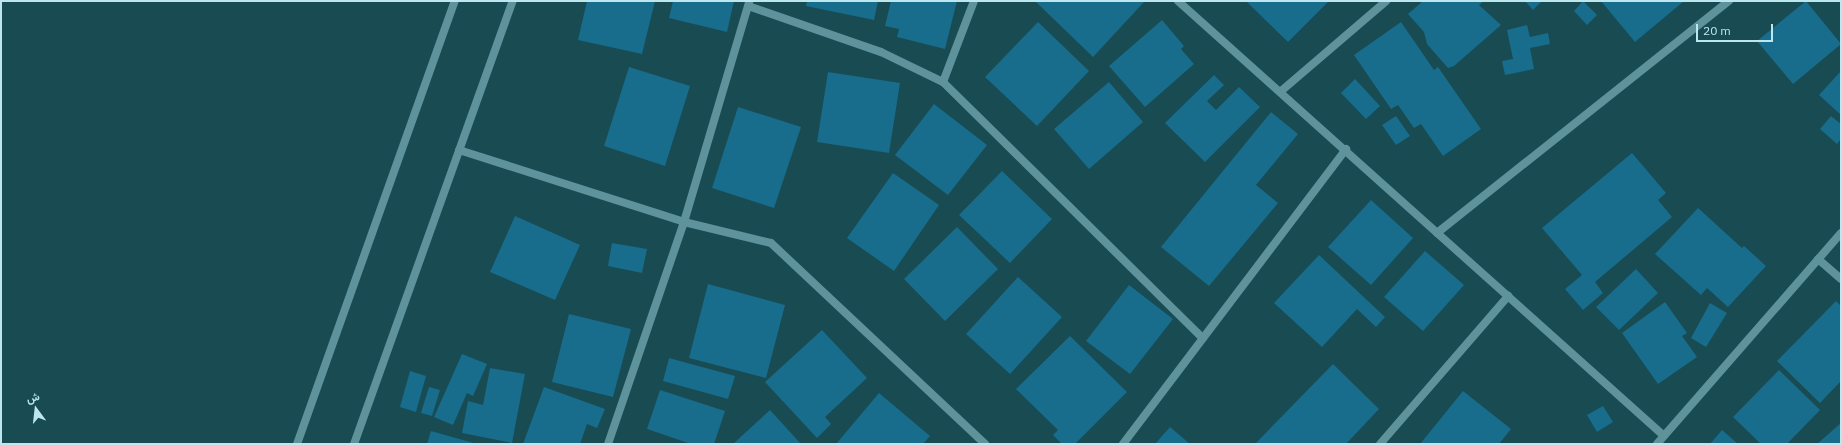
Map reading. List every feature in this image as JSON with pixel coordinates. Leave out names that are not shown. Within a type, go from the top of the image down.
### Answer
[{"type":"street","points":[[297,444],[455,1]]},
{"type":"street","points":[[354,444],[513,1]]},
{"type":"street","points":[[943,82],[974,1]]},
{"type":"street","points":[[1178,1],[1346,149],[1437,233],[1664,436]]},
{"type":"street","points":[[1280,92],[1386,1]]},
{"type":"street","points":[[1437,233],[1729,1]]},
{"type":"street","points":[[610,443],[684,222],[749,3],[881,52],[943,82],[1202,338]]},
{"type":"street","points":[[1123,444],[1346,149]]},
{"type":"street","points":[[459,150],[684,222],[771,243],[985,444]]},
{"type":"street","points":[[1657,444],[1841,233]]},
{"type":"street","points":[[1818,259],[1841,279]]},
{"type":"street","points":[[1380,444],[1508,296]]},
{"type":"building","points":[[587,1],[655,1],[642,54],[578,40]]},
{"type":"building","points":[[673,1],[734,1],[727,32],[669,18]]},
{"type":"building","points":[[807,1],[878,1],[874,20],[806,6]]},
{"type":"building","points":[[891,1],[957,1],[945,49],[897,37],[899,29],[885,26]]},
{"type":"building","points":[[1035,1],[1145,1],[1093,57]]},
{"type":"building","points":[[1246,1],[1329,1],[1288,42]]},
{"type":"building","points":[[1423,1],[1484,1],[1479,5],[1501,25],[1454,66],[1448,68],[1427,44],[1424,32],[1408,14]]},
{"type":"building","points":[[1525,1],[1542,1],[1533,10]]},
{"type":"building","points":[[1583,1],[1597,15],[1587,25],[1574,11]]},
{"type":"building","points":[[1601,1],[1684,1],[1635,42]]},
{"type":"building","points":[[1806,1],[1841,44],[1793,84],[1757,41]]},
{"type":"building","points":[[1162,20],[1184,46],[1181,49],[1194,64],[1145,107],[1109,66]]},
{"type":"building","points":[[1038,22],[1089,71],[1037,126],[985,77]]},
{"type":"building","points":[[1401,22],[1434,70],[1438,67],[1481,129],[1443,156],[1421,124],[1414,128],[1398,105],[1391,109],[1354,55]]},
{"type":"building","points":[[1527,25],[1530,37],[1548,33],[1550,44],[1530,48],[1534,69],[1505,75],[1502,61],[1513,59],[1507,30]]},
{"type":"building","points":[[629,67],[690,86],[665,166],[604,146]]},
{"type":"building","points":[[1841,71],[1841,115],[1819,95]]},
{"type":"building","points":[[828,72],[900,83],[889,153],[817,142]]},
{"type":"building","points":[[1214,75],[1224,85],[1207,101],[1216,110],[1239,87],[1260,107],[1205,162],[1165,123]]},
{"type":"building","points":[[1355,79],[1380,106],[1366,119],[1341,93]]},
{"type":"building","points":[[1109,82],[1143,122],[1089,169],[1054,129]]},
{"type":"building","points":[[934,104],[987,145],[948,195],[895,155]]},
{"type":"building","points":[[738,107],[801,127],[774,208],[712,188]]},
{"type":"building","points":[[1271,112],[1298,134],[1256,185],[1278,203],[1209,286],[1161,247]]},
{"type":"building","points":[[1396,116],[1410,136],[1396,145],[1382,125]]},
{"type":"building","points":[[1831,116],[1841,124],[1841,139],[1837,144],[1820,129]]},
{"type":"building","points":[[1632,153],[1666,193],[1658,200],[1672,217],[1595,282],[1603,293],[1583,310],[1565,289],[1582,275],[1542,228]]},
{"type":"building","points":[[1002,171],[1052,219],[1010,263],[959,215]]},
{"type":"building","points":[[893,173],[939,205],[894,271],[847,238]]},
{"type":"building","points":[[1371,200],[1413,238],[1371,285],[1328,247]]},
{"type":"building","points":[[1698,208],[1742,248],[1744,246],[1766,266],[1728,307],[1707,288],[1701,295],[1655,254]]},
{"type":"building","points":[[515,216],[580,245],[555,300],[490,272]]},
{"type":"building","points":[[957,227],[998,269],[945,321],[904,279]]},
{"type":"building","points":[[612,243],[647,249],[642,273],[608,266]]},
{"type":"building","points":[[1425,251],[1464,285],[1423,331],[1384,297]]},
{"type":"building","points":[[1319,255],[1385,317],[1376,327],[1357,309],[1322,347],[1274,303]]},
{"type":"building","points":[[1636,269],[1658,293],[1619,330],[1596,307]]},
{"type":"building","points":[[1018,277],[1062,317],[1010,374],[966,334]]},
{"type":"building","points":[[708,284],[785,305],[766,378],[689,358]]},
{"type":"building","points":[[1129,285],[1173,319],[1130,374],[1086,341]]},
{"type":"building","points":[[1836,301],[1841,306],[1841,381],[1820,403],[1777,361]]},
{"type":"building","points":[[1665,302],[1687,333],[1682,336],[1697,357],[1658,384],[1622,333]]},
{"type":"building","points":[[1710,303],[1727,313],[1706,347],[1691,338]]},
{"type":"building","points":[[569,314],[631,329],[613,397],[552,382]]},
{"type":"building","points":[[822,330],[867,378],[825,417],[831,424],[817,438],[765,382]]},
{"type":"building","points":[[1070,336],[1127,392],[1075,444],[1062,444],[1053,435],[1058,430],[1016,389]]},
{"type":"building","points":[[462,354],[487,364],[473,396],[467,393],[453,425],[434,417]]},
{"type":"building","points":[[669,358],[735,376],[728,399],[663,381]]},
{"type":"building","points":[[1333,364],[1379,409],[1346,444],[1255,444]]},
{"type":"building","points":[[490,368],[525,374],[512,443],[462,433],[468,401],[483,405]]},
{"type":"building","points":[[1779,370],[1820,410],[1787,444],[1761,444],[1733,417]]},
{"type":"building","points":[[410,371],[426,376],[416,412],[400,407]]},
{"type":"building","points":[[429,387],[440,390],[432,416],[421,413]]},
{"type":"building","points":[[544,387],[605,409],[597,428],[587,424],[580,444],[523,444]]},
{"type":"building","points":[[660,390],[725,411],[714,444],[691,444],[647,429]]},
{"type":"building","points":[[1463,391],[1511,429],[1499,444],[1420,444]]},
{"type":"building","points":[[879,393],[930,436],[923,444],[836,444]]},
{"type":"building","points":[[1603,406],[1613,422],[1597,432],[1587,415]]},
{"type":"building","points":[[770,410],[801,444],[733,444]]},
{"type":"building","points":[[1841,423],[1841,444],[1817,444]]},
{"type":"building","points":[[1170,427],[1190,444],[1155,444]]},
{"type":"building","points":[[1722,430],[1738,444],[1710,444]]},
{"type":"building","points":[[431,431],[477,444],[427,444]]}]
